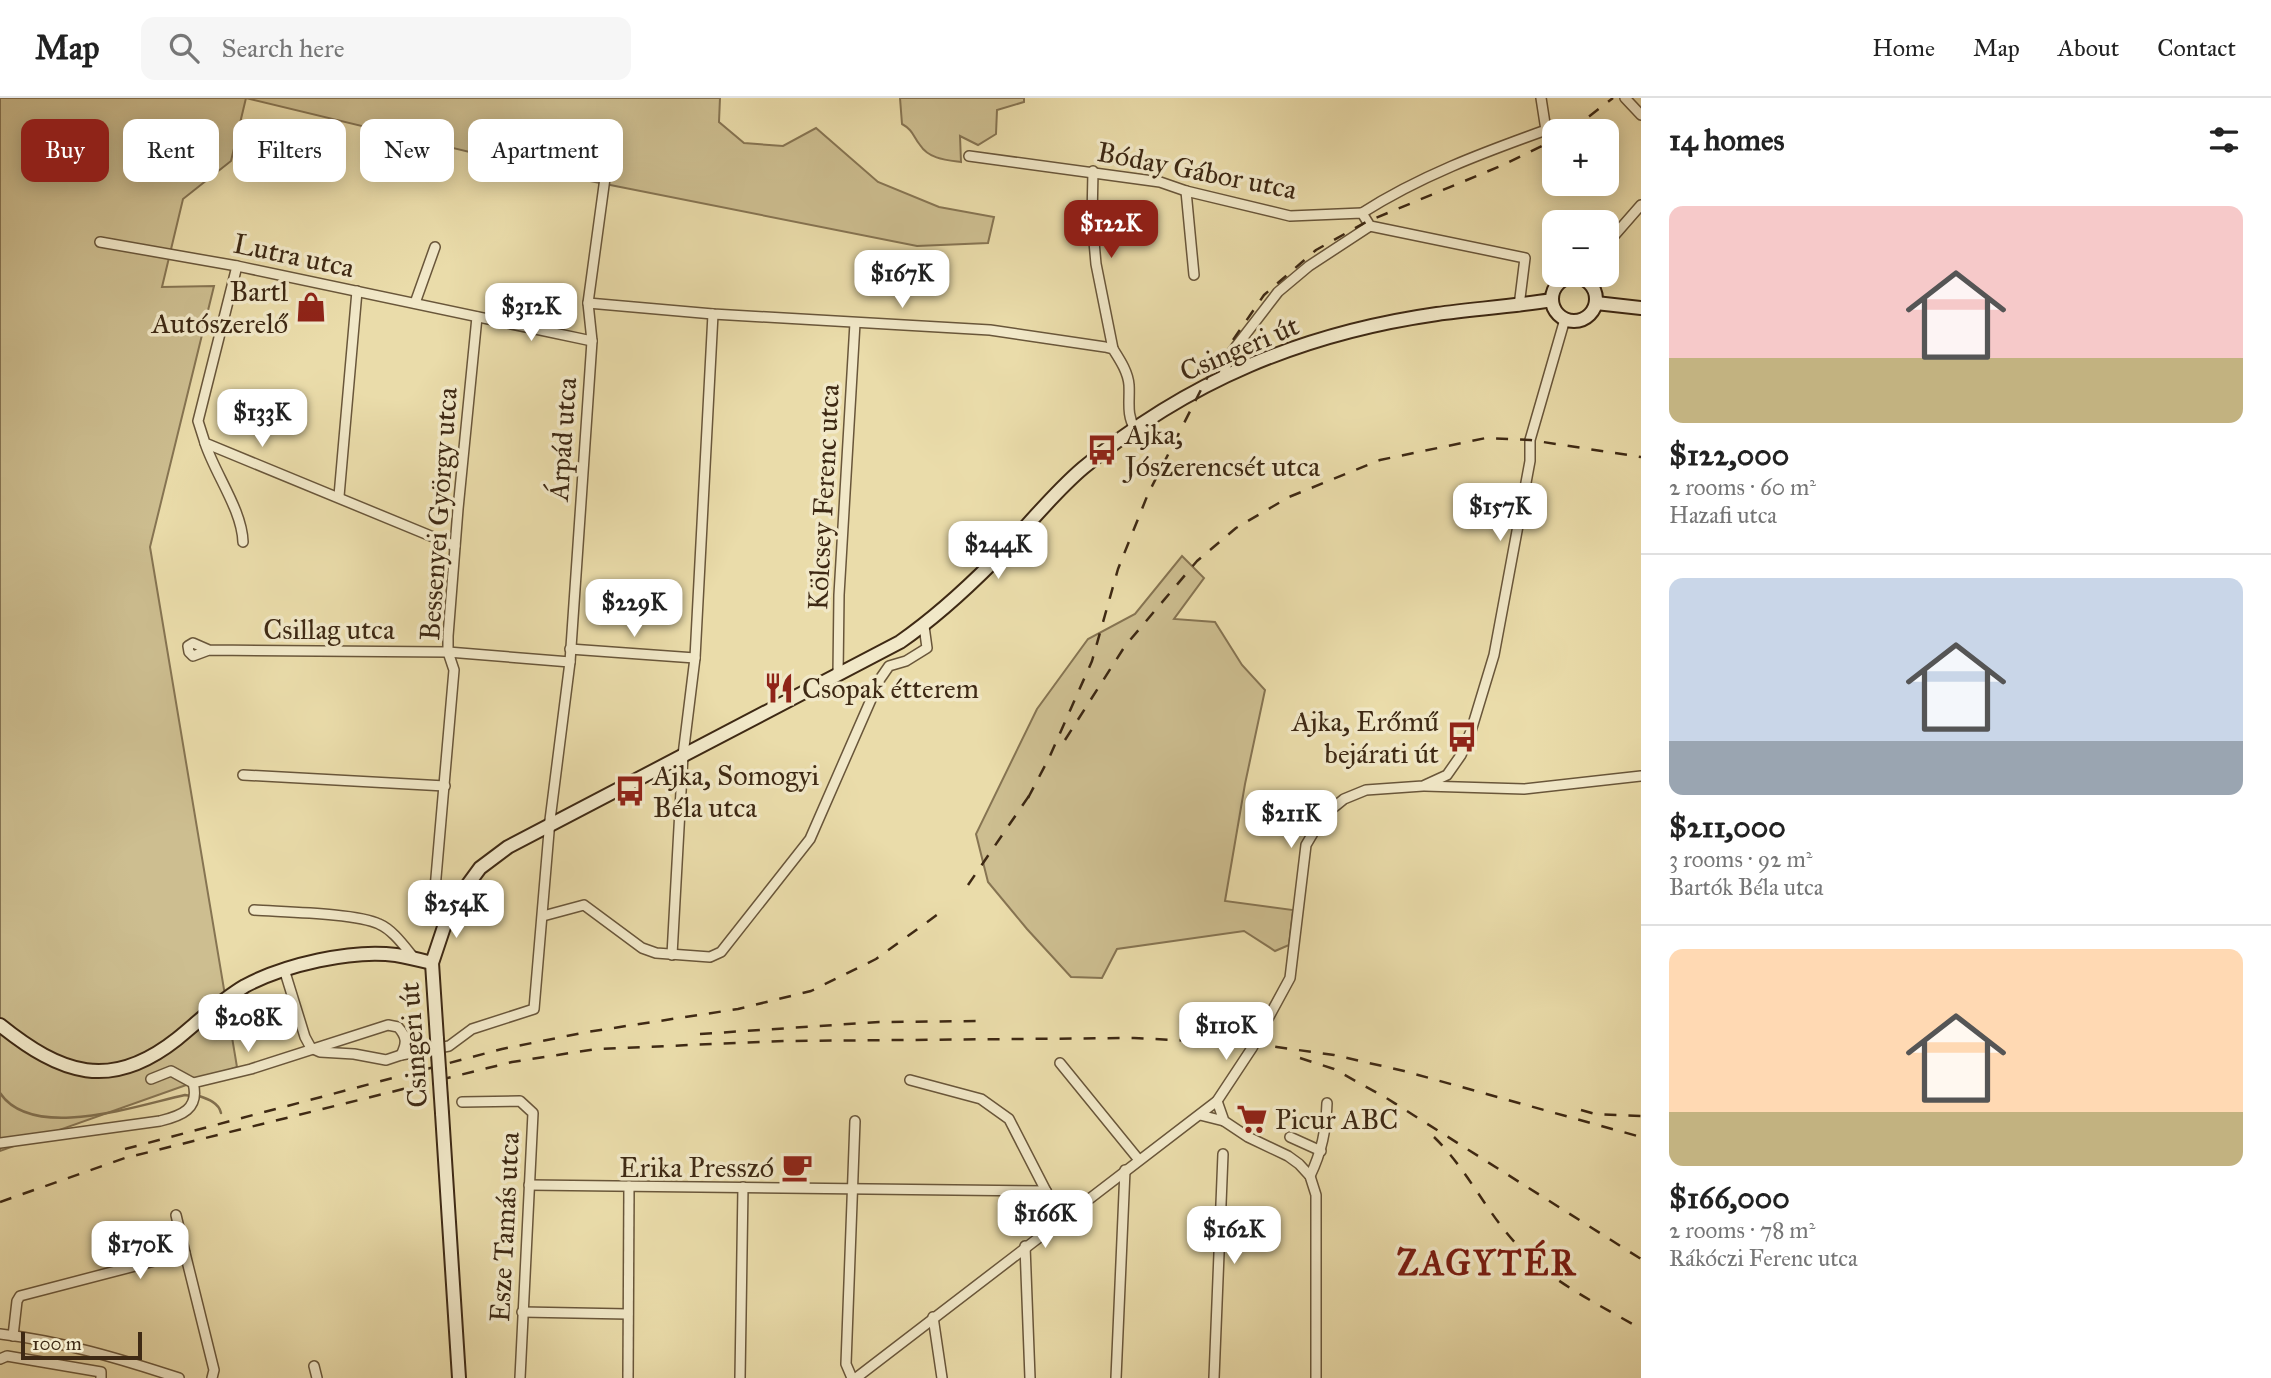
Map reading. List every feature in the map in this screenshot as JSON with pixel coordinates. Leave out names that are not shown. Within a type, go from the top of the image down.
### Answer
[{"type":"main road","points":[[1557,287],[1552,300],[1556,311],[1565,319],[1578,320],[1585,318],[1594,309],[1595,291],[1592,287]]},
{"type":"main road","name":"Csingeri út","points":[[458,1378],[432,963],[450,909],[464,886],[480,868],[508,847],[890,648],[924,626],[992,563],[1082,469],[1135,429],[1224,375],[1303,344],[1369,327],[1437,314],[1552,300]]},
{"type":"main road","points":[[1596,303],[1641,308]]},
{"type":"main road","points":[[0,1025],[53,1062],[89,1072],[121,1069],[150,1058],[243,988],[284,970],[319,961],[368,954],[394,955],[432,963]]},
{"type":"street","points":[[1370,226],[1362,213],[1429,174],[1546,130],[1541,98]]},
{"type":"street","points":[[1625,98],[1641,115]]},
{"type":"street","name":"Bóday Gábor utca","points":[[970,156],[1160,182],[1186,191],[1290,216],[1362,213]]},
{"type":"street","points":[[1093,171],[1092,219],[1096,264],[1113,349],[1123,365],[1129,384],[1128,409],[1135,429]]},
{"type":"street","name":"Árpád utca","points":[[401,1055],[449,1046],[472,1029],[534,1009],[550,825],[570,662],[592,341],[588,303],[604,182]]},
{"type":"street","points":[[1186,191],[1194,275]]},
{"type":"street","points":[[1619,230],[1641,205]]},
{"type":"street","points":[[1224,375],[1228,357],[1278,292],[1309,266],[1370,226],[1525,258],[1519,306]]},
{"type":"street","name":"Lutra utca","points":[[100,242],[237,266],[477,317]]},
{"type":"street","points":[[415,303],[435,247]]},
{"type":"street","points":[[237,266],[198,421],[211,463],[243,528],[243,542]]},
{"type":"street","points":[[339,496],[357,291]]},
{"type":"street","points":[[588,303],[713,314],[990,330],[1113,349]]},
{"type":"street","points":[[672,955],[683,755],[695,658],[713,314]]},
{"type":"street","points":[[477,317],[592,341]]},
{"type":"street","name":"Bessenyei György utca","points":[[450,909],[435,889],[454,670],[448,652],[455,546],[477,317]]},
{"type":"street","points":[[1423,786],[1447,775],[1461,755],[1482,697],[1497,642],[1530,461],[1530,440],[1565,319]]},
{"type":"street","name":"Kölcsey Ferenc utca","points":[[838,675],[839,595],[855,323]]},
{"type":"street","points":[[205,443],[455,546]]},
{"type":"street","points":[[543,916],[584,905],[642,948],[656,953],[710,957],[721,952],[810,839],[880,679],[889,666],[906,662],[928,648],[924,626]]},
{"type":"street","points":[[570,649],[695,658]]},
{"type":"street","name":"Csillag utca","points":[[209,650],[448,652]]},
{"type":"street","points":[[448,652],[570,662]]},
{"type":"street","points":[[243,775],[445,786]]},
{"type":"street","points":[[855,1121],[846,1364],[854,1378],[1217,1101],[1258,1039],[1290,978],[1306,845],[1322,816],[1344,799],[1366,790],[1423,786],[1524,789],[1641,776]]},
{"type":"street","points":[[254,911],[312,914],[376,922],[387,928],[415,959]]},
{"type":"street","points":[[151,1079],[171,1071],[193,1083],[251,1069],[311,1048],[388,1025],[398,1027],[406,1040],[401,1055],[386,1060],[354,1054],[320,1052],[311,1048],[284,970]]},
{"type":"street","points":[[1060,1063],[1139,1160]]},
{"type":"street","points":[[909,1080],[981,1099],[1009,1119],[1062,1219]]},
{"type":"street","points":[[0,1143],[176,1118],[185,1113],[194,1101],[193,1083]]},
{"type":"street","name":"Esze Tamás utca","points":[[462,1102],[520,1101],[533,1113],[520,1378]]},
{"type":"street","points":[[1217,1101],[1224,1121]]},
{"type":"street","points":[[1310,1176],[1321,1151],[1326,1130],[1327,1103]]},
{"type":"street","points":[[1200,1115],[1224,1121],[1248,1137],[1288,1156],[1310,1176],[1316,1195],[1316,1378]]},
{"type":"street","points":[[1290,1137],[1321,1151]]},
{"type":"street","points":[[1214,1378],[1223,1154]]},
{"type":"street","points":[[1116,1378],[1125,1170]]},
{"type":"street","points":[[529,1185],[1045,1191]]},
{"type":"street","points":[[628,1378],[629,1186]]},
{"type":"street","points":[[740,1378],[743,1187]]},
{"type":"street","points":[[176,1215],[214,1370],[212,1378]]},
{"type":"street","points":[[1026,1246],[1030,1378]]},
{"type":"street","points":[[13,1336],[20,1296],[185,1254]]},
{"type":"street","points":[[522,1312],[628,1314]]},
{"type":"street","points":[[933,1317],[942,1378]]},
{"type":"street","points":[[0,1334],[105,1356],[178,1378]]},
{"type":"street","points":[[0,1359],[7,1356],[101,1375],[105,1356]]},
{"type":"street","points":[[314,1366],[317,1378]]},
{"type":"shaded area","points":[[0,98],[246,98],[241,119],[233,119],[231,161],[219,170],[219,119],[123,119],[123,182],[204,182],[183,199],[162,287],[214,286],[150,547],[237,1067],[0,1151]]},
{"type":"shaded area","points":[[246,98],[720,98],[719,122],[744,143],[783,146],[816,128],[878,182],[939,207],[994,217],[988,243],[917,246],[595,182],[623,182],[623,119],[468,119],[468,152],[454,148],[454,119],[360,119],[360,126],[346,122],[346,119],[333,119]]},
{"type":"shaded area","points":[[900,98],[1024,98],[1024,102],[997,110],[996,134],[978,145],[960,136],[961,162],[938,158],[924,150],[911,131],[902,124]]},
{"type":"shaded area","points":[[1182,556],[1204,578],[1174,619],[1215,622],[1242,665],[1265,690],[1245,784],[1225,901],[1293,910],[1289,945],[1275,951],[1244,931],[1117,949],[1102,978],[1071,977],[988,882],[976,834],[1037,709],[1088,639],[1135,614]]},
{"type":"waterway","points":[[0,1093],[15,1108],[36,1115],[61,1118],[115,1112],[185,1095],[191,1096]]},
{"type":"waterway","points":[[199,1096],[216,1104],[221,1113]]},
{"type":"railway","points":[[1586,119],[1613,98]]},
{"type":"railway","points":[[1028,798],[1092,661],[1118,569],[1148,494],[1208,376],[1264,295],[1316,250],[1366,222],[1542,146]]},
{"type":"railway","points":[[1065,740],[1125,646],[1197,561],[1236,528],[1289,497],[1380,460],[1486,438],[1530,440],[1641,457]]},
{"type":"railway","points":[[968,885],[1033,790]]},
{"type":"railway","points":[[125,1149],[502,1049],[587,1032],[738,1009],[811,991],[876,959],[941,912]]},
{"type":"railway","points":[[700,1034],[879,1022],[983,1021]]},
{"type":"railway","points":[[0,1202],[125,1158],[512,1062],[596,1049],[785,1041],[1134,1038],[1255,1044],[1334,1055],[1404,1071],[1641,1137]]},
{"type":"railway","points":[[1300,1058],[1334,1069],[1388,1099],[1641,1259]]},
{"type":"railway","points":[[1581,1110],[1595,1114],[1641,1116]]},
{"type":"railway","points":[[1434,1137],[1457,1163],[1508,1235],[1533,1261],[1578,1293],[1641,1329]]},
{"type":"place","name":"Bartl Autószerelő","points":[[311,307]]},
{"type":"place","name":"Ajka, Jószerencsét utca","points":[[1102,450]]},
{"type":"place","name":"Csopak étterem","points":[[779,688]]},
{"type":"place","name":"Ajka, Erőmű bejárati út","points":[[1462,737]]},
{"type":"place","name":"Ajka, Somogyi Béla utca","points":[[630,791]]},
{"type":"place","name":"Picur ABC","points":[[1252,1119]]},
{"type":"place","name":"Erika Presszó","points":[[797,1167]]},
{"type":"district","name":"ZAGYTÉR","points":[[1487,1263]]}]
